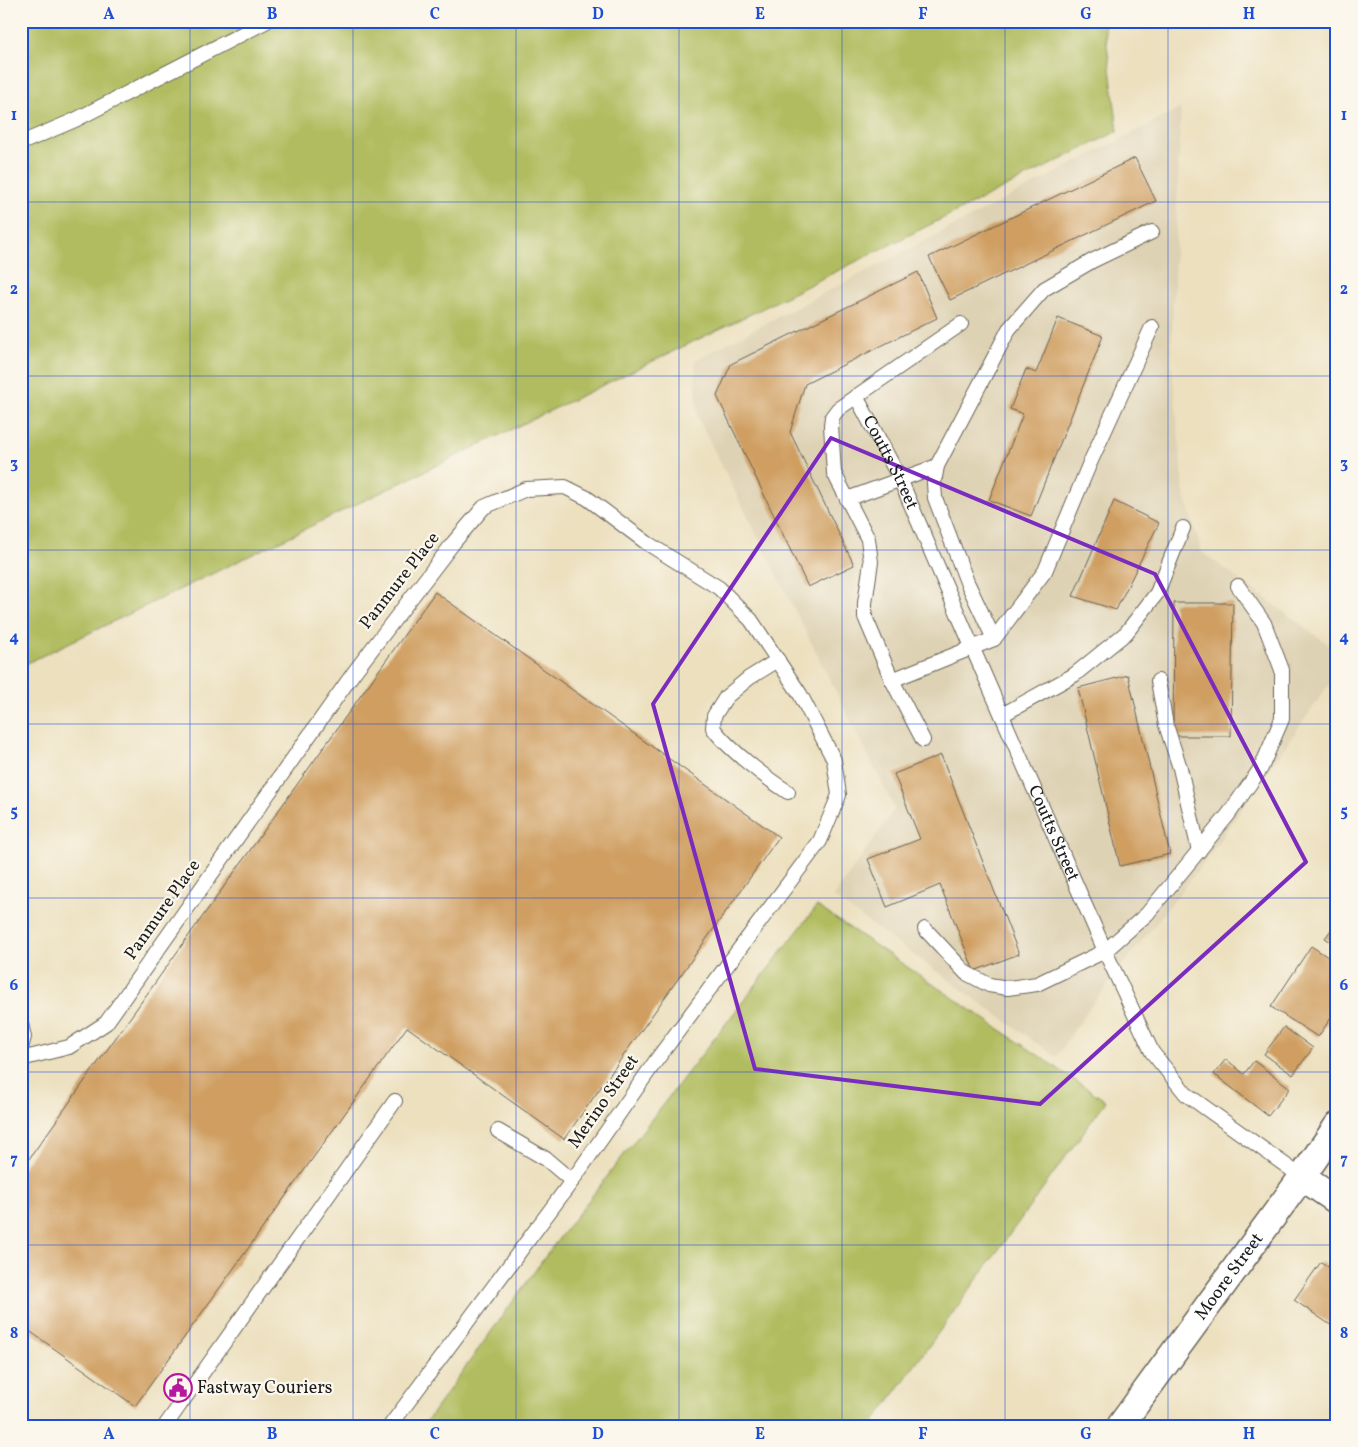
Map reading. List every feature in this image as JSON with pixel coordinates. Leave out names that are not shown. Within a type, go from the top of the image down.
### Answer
[{"type":"street","name":"Moore Street","points":[[1120,1426],[1302,1177],[1337,1126]]},
{"type":"street","name":"Coutts Street","points":[[1302,1177],[1337,1201]]},
{"type":"lane","points":[[21,144],[75,120],[267,21]]},
{"type":"lane","points":[[994,639],[967,582],[935,498],[934,483],[937,466],[1009,329],[1044,289],[1092,261],[1152,232]]},
{"type":"lane","points":[[923,740],[892,680],[865,617],[865,602],[871,562],[868,539],[834,473],[831,425],[832,417],[838,409],[961,324]]},
{"type":"lane","points":[[892,680],[994,639],[1045,571],[1089,466],[1152,327]]},
{"type":"lane","name":"Coutts Street","points":[[856,396],[900,479],[1105,951],[1152,1052],[1186,1094],[1302,1177]]},
{"type":"lane","points":[[847,499],[937,466]]},
{"type":"lane","name":"Panmure Place","points":[[21,1060],[69,1047],[106,1024],[355,671],[448,550],[484,507],[526,489],[565,487],[587,498],[647,543],[719,588],[751,620],[800,694],[834,760],[839,795]]},
{"type":"lane","points":[[1002,715],[1074,675],[1126,633],[1157,593],[1183,528]]},
{"type":"lane","points":[[925,929],[966,972],[989,984],[1008,988],[1037,984],[1105,951],[1147,914],[1228,815],[1261,768],[1282,719],[1282,670],[1264,623],[1238,586]]},
{"type":"lane","points":[[778,660],[749,678],[726,697],[714,716],[713,728],[719,736],[747,760],[788,792]]},
{"type":"lane","points":[[1158,682],[1166,725],[1180,768],[1199,851]]},
{"type":"lane","name":"Merino Street","points":[[390,1426],[572,1181],[655,1062],[820,841],[839,795]]},
{"type":"lane","points":[[21,1024],[24,1037],[21,1048]]},
{"type":"lane","points":[[166,1426],[395,1101]]},
{"type":"lane","points":[[498,1131],[546,1159],[572,1181]]},
{"type":"highlighted area","points":[[831,438],[1155,574],[1306,862],[1040,1104],[755,1069],[653,704]]},
{"type":"shaded area","points":[[1181,108],[1171,355],[1184,494],[1202,552],[1337,651],[1337,673],[1210,854],[1091,1006],[1056,1057],[833,897],[895,809],[697,416],[695,360]]},
{"type":"green space","points":[[21,21],[1104,21],[1118,131],[759,310],[21,666]]},
{"type":"green space","points":[[817,906],[1106,1101],[871,1426],[423,1426],[550,1250]]},
{"type":"building","points":[[1135,158],[1156,201],[950,300],[929,257]]},
{"type":"building","points":[[918,272],[937,318],[805,384],[790,432],[854,565],[808,587],[717,396],[731,364]]},
{"type":"building","points":[[1058,318],[1103,336],[1031,516],[989,500],[1023,414],[1010,409],[1026,369],[1036,373]]},
{"type":"building","points":[[1114,501],[1159,523],[1116,610],[1073,596]]},
{"type":"building","points":[[435,592],[779,837],[564,1139],[407,1027],[135,1406],[21,1325],[21,1170]]},
{"type":"building","points":[[1174,603],[1233,603],[1231,736],[1173,736]]},
{"type":"building","points":[[1128,675],[1170,854],[1120,866],[1078,688]]},
{"type":"building","points":[[941,755],[1019,954],[974,971],[940,885],[887,907],[868,859],[920,839],[894,774]]},
{"type":"building","points":[[1337,922],[1337,946],[1325,938]]},
{"type":"building","points":[[1311,946],[1337,963],[1337,1009],[1318,1037],[1271,1007]]},
{"type":"building","points":[[1284,1027],[1313,1048],[1293,1075],[1264,1054]]},
{"type":"building","points":[[1226,1059],[1244,1074],[1254,1061],[1290,1088],[1268,1116],[1214,1074]]},
{"type":"building","points":[[1321,1262],[1337,1273],[1337,1320],[1332,1326],[1294,1300]]},
{"type":"place","name":"Fastway Couriers","points":[[178,1388]]}]
